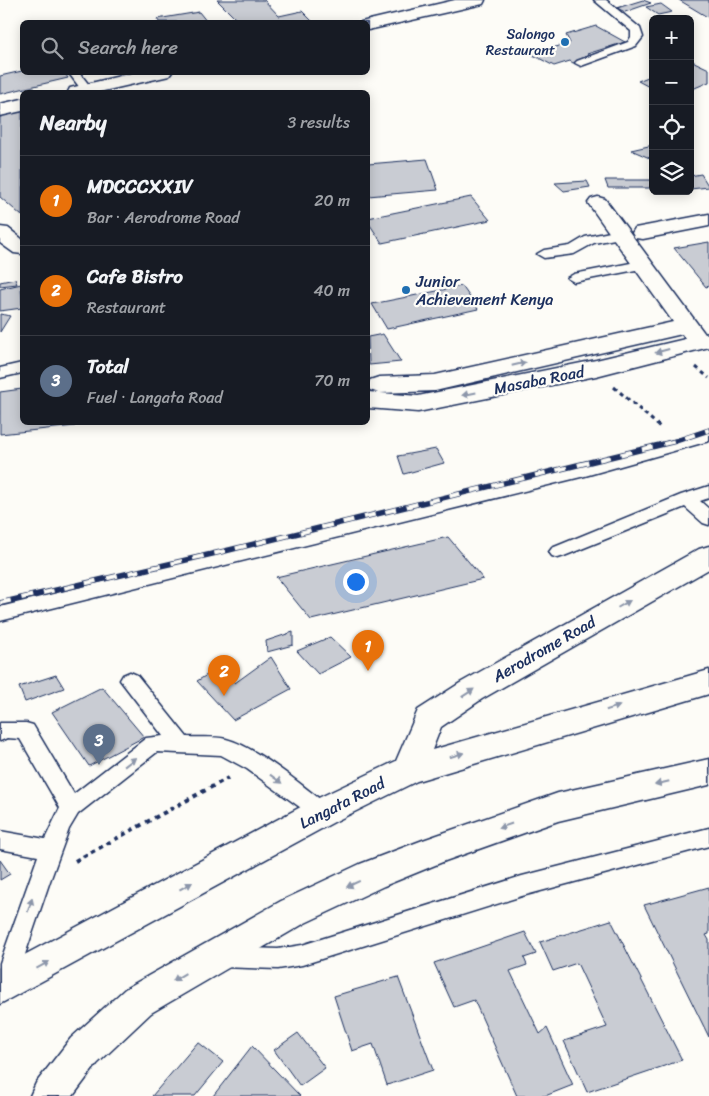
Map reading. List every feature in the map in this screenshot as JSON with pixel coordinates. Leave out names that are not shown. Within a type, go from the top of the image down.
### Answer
[{"type":"main road","points":[[370,25],[477,0]]},
{"type":"main road","points":[[86,90],[150,75]]},
{"type":"main road","points":[[0,110],[20,105]]},
{"type":"main road","points":[[598,203],[641,265],[701,333]]},
{"type":"main road","points":[[0,213],[20,226]]},
{"type":"main road","points":[[643,232],[709,220]]},
{"type":"main road","points":[[0,233],[20,247]]},
{"type":"main road","name":"Masaba Road","points":[[370,400],[418,404],[596,368],[701,333]]},
{"type":"main road","name":"Masaba Road","points":[[370,384],[403,385],[436,382],[701,333]]},
{"type":"main road","name":"Aerodrome Road","points":[[408,770],[429,719],[471,691],[709,556]]},
{"type":"main road","name":"Langata Road","points":[[2,986],[322,812],[408,770],[672,691],[709,682]]},
{"type":"main road","points":[[49,1096],[84,1051],[138,1001],[293,912],[372,874],[435,850],[558,808],[709,772]]},
{"type":"lane","points":[[581,63],[632,44],[637,37],[636,30],[599,0]]},
{"type":"lane","points":[[74,75],[82,90]]},
{"type":"lane","points":[[544,254],[574,250],[590,240],[620,234]]},
{"type":"lane","points":[[574,278],[641,265]]},
{"type":"lane","points":[[0,373],[20,368]]},
{"type":"lane","points":[[0,614],[575,473],[709,436]]},
{"type":"lane","points":[[558,552],[687,499],[709,492]]},
{"type":"lane","points":[[687,499],[709,519]]},
{"type":"lane","points":[[130,680],[180,744]]},
{"type":"lane","points":[[0,733],[3,730],[26,731],[71,808]]},
{"type":"lane","points":[[2,986],[38,881],[71,808],[153,744],[224,747],[254,764],[322,812]]},
{"type":"lane","points":[[213,957],[278,959],[302,955],[522,886],[709,837]]},
{"type":"lane","points":[[0,840],[51,849]]},
{"type":"path","points":[[596,368],[679,444]]},
{"type":"path","points":[[38,881],[254,764]]},
{"type":"building","points":[[217,0],[264,0],[279,16],[302,11],[311,20],[237,20]]},
{"type":"building","points":[[643,0],[651,3],[625,12],[617,8]]},
{"type":"building","points":[[679,0],[709,0],[709,18]]},
{"type":"building","points":[[661,4],[672,12],[658,15],[646,7]]},
{"type":"building","points":[[199,12],[205,20],[158,20]]},
{"type":"building","points":[[596,26],[625,42],[587,54],[591,56],[573,63],[570,61],[554,66],[531,54],[570,43],[566,35]]},
{"type":"building","points":[[694,62],[709,69],[709,82],[694,88]]},
{"type":"building","points":[[20,71],[20,75],[66,75],[68,78],[0,94],[0,76]]},
{"type":"building","points":[[649,77],[649,87],[638,81]]},
{"type":"building","points":[[20,111],[20,214],[0,197],[0,116]]},
{"type":"building","points":[[649,146],[649,158],[631,150]]},
{"type":"building","points":[[427,159],[438,190],[370,196],[370,164]]},
{"type":"building","points":[[701,174],[709,187],[694,189],[694,175]]},
{"type":"building","points":[[605,180],[649,180],[649,188],[608,188]]},
{"type":"building","points":[[587,181],[590,187],[564,191],[555,183]]},
{"type":"building","points":[[471,197],[490,220],[382,243],[370,225],[370,218]]},
{"type":"building","points":[[709,242],[709,286],[706,287],[674,248]]},
{"type":"building","points":[[15,279],[17,284],[0,286],[0,282]]},
{"type":"building","points":[[20,284],[20,308],[0,311],[0,289]]},
{"type":"building","points":[[462,286],[478,309],[387,329],[372,304]]},
{"type":"building","points":[[0,314],[10,316],[0,332]]},
{"type":"building","points":[[383,334],[401,362],[370,365],[370,337]]},
{"type":"building","points":[[20,389],[20,425],[75,426],[0,434],[0,392]]},
{"type":"building","points":[[436,449],[444,463],[404,474],[398,456]]},
{"type":"building","points":[[448,537],[483,579],[311,620],[276,577]]},
{"type":"building","points":[[293,632],[293,645],[267,652],[266,641]]},
{"type":"building","points":[[330,637],[351,657],[318,674],[297,651]]},
{"type":"building","points":[[271,657],[291,689],[233,720],[197,681],[220,667],[235,683]]},
{"type":"building","points":[[56,675],[64,688],[25,702],[19,687]]},
{"type":"building","points":[[102,687],[144,737],[89,766],[52,712]]},
{"type":"building","points":[[0,860],[10,874],[0,880]]},
{"type":"building","points":[[709,887],[709,934],[706,935],[709,940],[709,1037],[644,905]]},
{"type":"building","points":[[611,920],[682,1060],[587,1092],[564,1041],[607,1027],[577,963],[553,971],[540,942]]},
{"type":"building","points":[[525,932],[536,954],[524,958],[527,965],[510,971],[540,1034],[547,1028],[573,1085],[545,1096],[517,1096],[474,1000],[454,1007],[434,963]]},
{"type":"building","points":[[398,977],[433,1070],[387,1085],[373,1044],[352,1051],[334,996]]},
{"type":"building","points":[[298,1033],[325,1068],[300,1086],[274,1050]]},
{"type":"building","points":[[198,1042],[223,1062],[195,1096],[152,1096]]},
{"type":"building","points":[[252,1046],[300,1096],[213,1096]]},
{"type":"railway","points":[[0,603],[225,551],[676,441],[709,430]]},
{"type":"place","name":"Salongo Restaurant","points":[[565,42]]},
{"type":"place","name":"Junior Achievement Kenya","points":[[406,290]]},
{"type":"place","name":"MDCCCXXIV","points":[[368,671]]},
{"type":"place","name":"Cafe Bistro","points":[[224,696]]},
{"type":"place","name":"Total","points":[[99,765]]}]
